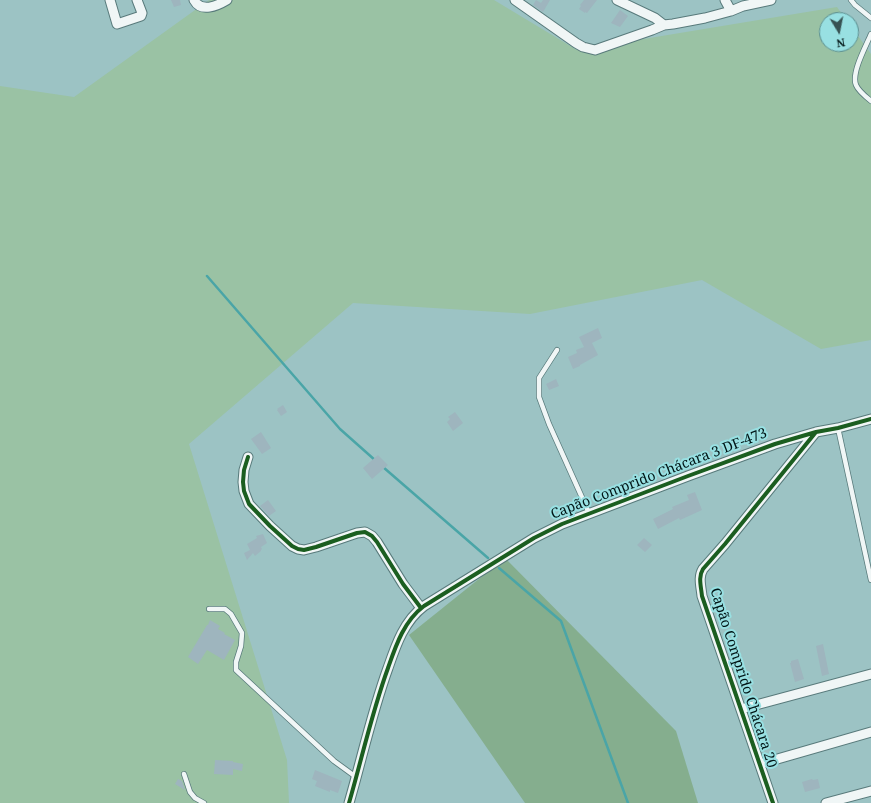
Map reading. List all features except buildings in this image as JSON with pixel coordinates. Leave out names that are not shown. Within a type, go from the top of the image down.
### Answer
[{"type":"street","points":[[110,0],[117,24],[141,16],[142,13],[137,0]]},
{"type":"street","points":[[194,0],[197,5],[208,8],[226,0]]},
{"type":"street","points":[[515,0],[576,43],[583,47],[595,50],[664,25],[690,21],[731,11],[743,6],[771,0]]},
{"type":"street","points":[[617,0],[655,18],[664,25]]},
{"type":"street","points":[[725,0],[731,11]]},
{"type":"street","name":"Capão Comprido Chácara 3 DF-473","points":[[349,803],[368,730],[381,687],[398,640],[410,620],[421,608],[534,538],[588,513],[776,444],[816,432],[871,419]]},
{"type":"street","name":"Capão Comprido Chácara 20","points":[[772,803],[702,596],[700,578],[703,569],[816,432]]},
{"type":"street","points":[[248,457],[244,470],[243,482],[244,491],[249,504],[292,546],[304,550],[357,533],[365,532],[372,536],[377,542],[403,584],[421,608]]},
{"type":"street","points":[[741,709],[871,674]]},
{"type":"street","points":[[760,764],[871,732]]},
{"type":"street","points":[[826,803],[871,791]]},
{"type":"lane","points":[[851,0],[871,18]]},
{"type":"lane","points":[[871,34],[856,69],[855,77],[856,85],[871,101]]},
{"type":"lane","points":[[556,350],[539,378],[539,396],[549,424],[588,513]]},
{"type":"lane","points":[[838,428],[871,580]]},
{"type":"lane","points":[[209,609],[225,609],[231,614],[242,634],[241,646],[236,662],[236,670],[334,761],[356,777]]},
{"type":"lane","points":[[184,774],[190,792],[195,798],[204,803]]},
{"type":"green space","points":[[209,0],[494,0],[577,50],[837,7],[840,12],[819,12],[819,52],[859,52],[859,37],[871,54],[871,340],[821,349],[702,280],[530,314],[353,303],[189,444],[287,760],[289,803],[0,803],[0,86],[74,97]]},
{"type":"green space","points":[[505,558],[676,731],[698,803],[525,803],[409,635]]},
{"type":"waterway","points":[[207,276],[340,429],[376,461]]},
{"type":"waterway","points":[[383,467],[488,558]]},
{"type":"waterway","points":[[499,568],[561,621],[628,803]]},
{"type":"cycle path","points":[[349,803],[377,701],[394,651],[406,626],[424,606],[534,538],[562,524],[775,444],[816,432],[871,419]]},
{"type":"cycle path","points":[[773,803],[702,596],[700,582],[701,572],[816,432]]},
{"type":"cycle path","points":[[248,457],[244,470],[243,482],[244,491],[249,504],[292,546],[304,550],[357,533],[365,532],[372,536],[377,542],[403,584],[421,608]]}]
